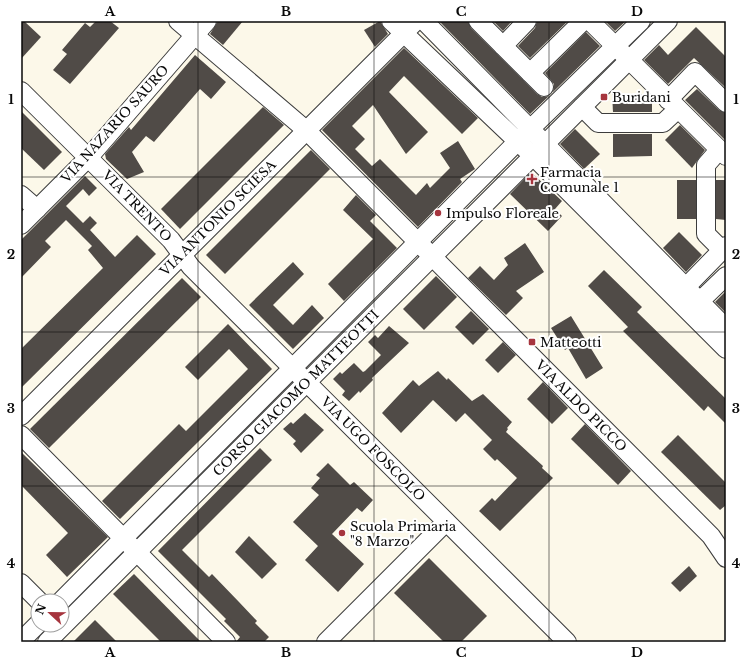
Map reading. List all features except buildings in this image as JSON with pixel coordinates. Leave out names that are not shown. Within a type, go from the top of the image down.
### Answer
[{"type":"street","name":"VIA ALDO PICCO","points":[[178,21],[306,130],[710,536],[726,558]]},
{"type":"street","name":"VIA NAZARIO SAURO","points":[[21,225],[89,156],[207,21]]},
{"type":"street","points":[[390,21],[410,27],[517,142],[538,150],[726,328]]},
{"type":"street","points":[[424,21],[530,129],[538,150],[726,349]]},
{"type":"street","points":[[478,21],[544,87]]},
{"type":"street","points":[[503,46],[527,21]]},
{"type":"street","points":[[530,73],[582,21]]},
{"type":"street","points":[[590,21],[628,61],[723,153],[706,165],[706,234],[724,248],[685,288]]},
{"type":"street","name":"CORSO GIACOMO MATTEOTTI","points":[[47,642],[137,551],[299,375],[418,242],[530,129],[641,21]]},
{"type":"street","name":"CORSO GIACOMO MATTEOTTI","points":[[69,593],[123,538],[299,375],[432,256],[668,21]]},
{"type":"street","name":"VIA ANTONIO SCIESA","points":[[21,416],[410,27]]},
{"type":"street","points":[[582,107],[598,123],[663,123],[695,72],[726,102]]},
{"type":"street","name":"VIA TRENTO","points":[[21,91],[89,156],[171,240],[181,256],[299,375]]},
{"type":"street","points":[[21,195],[37,209]]},
{"type":"street","points":[[699,302],[726,276]]},
{"type":"street","name":"VIA UGO FOSCOLO","points":[[299,375],[567,642]]},
{"type":"street","points":[[21,435],[226,642]]},
{"type":"street","points":[[326,642],[446,522]]},
{"type":"street","points":[[21,583],[31,593]]},
{"type":"street","points":[[21,641],[30,632]]},
{"type":"place","name":"Buridani","points":[[604,97]]},
{"type":"place","name":"Farmacia Comunale 1","points":[[532,179]]},
{"type":"place","name":"Impulso Floreale","points":[[438,213]]},
{"type":"place","name":"Matteotti","points":[[532,342]]},
{"type":"place","name":"Scuola Primaria \"8 Marzo\"","points":[[342,533]]}]
